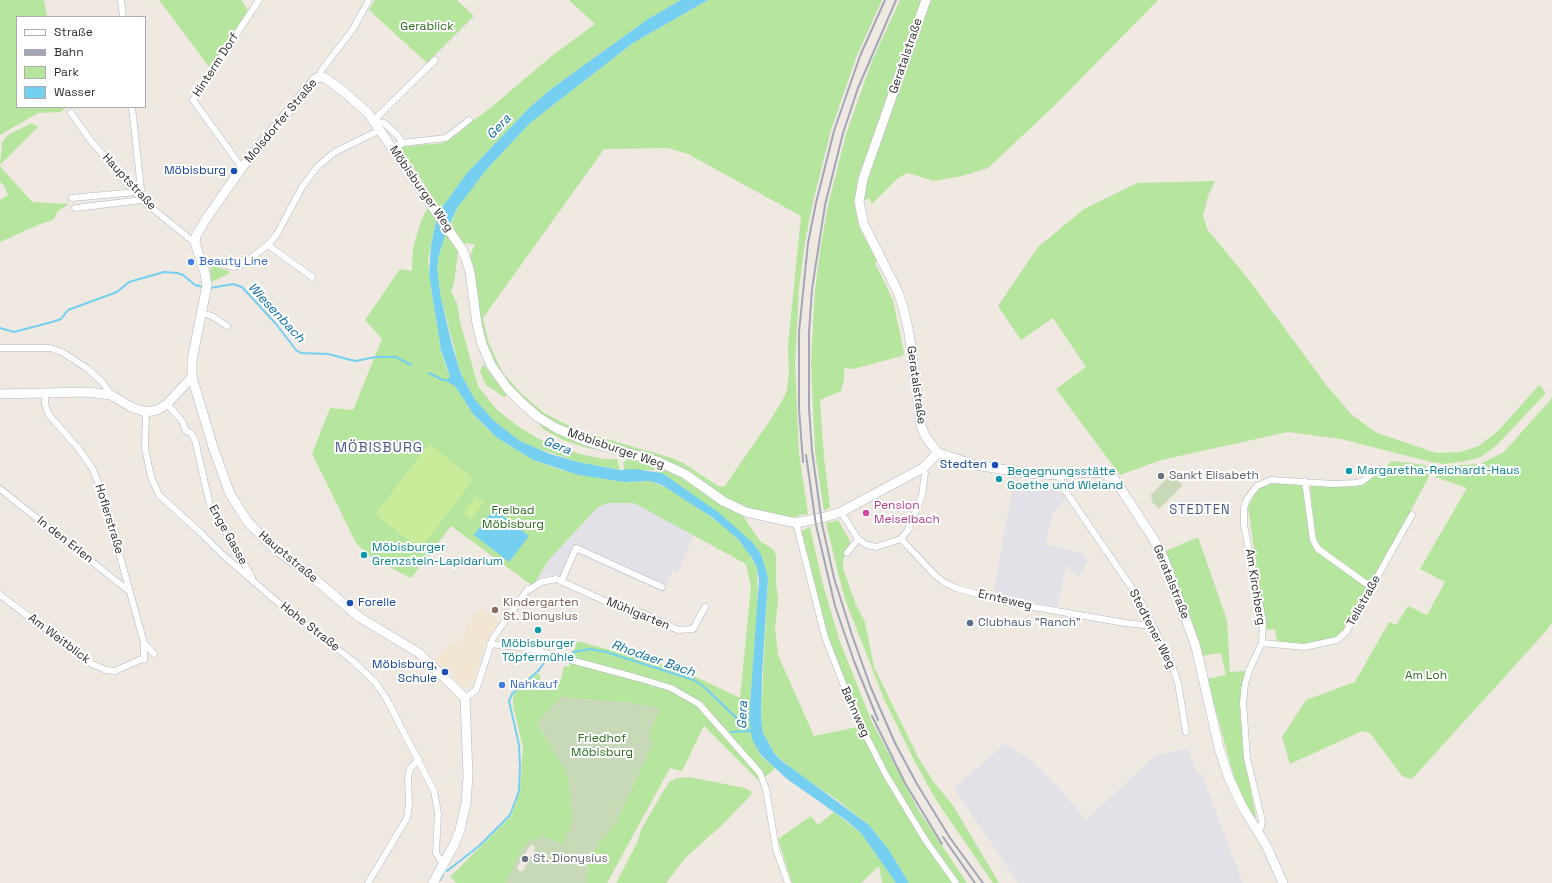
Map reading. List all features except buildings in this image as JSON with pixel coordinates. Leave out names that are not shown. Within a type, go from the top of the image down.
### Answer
[{"type":"street","points":[[121,0],[123,16]]},
{"type":"street","name":"Hinterm Dorf","points":[[243,166],[240,166],[192,100],[259,0]]},
{"type":"street","name":"Molsdorfer Straße","points":[[195,242],[196,236],[203,222],[243,166],[298,98],[319,77],[321,71],[353,29],[369,0]]},
{"type":"street","name":"Geratalstraße","points":[[926,0],[863,179],[859,202],[864,225],[898,292],[903,307],[909,333],[921,425],[930,445],[938,453],[949,458],[1024,473],[1060,475],[1089,472],[1103,473],[1115,480],[1153,538],[1164,559],[1196,647],[1219,748],[1229,778],[1242,806],[1279,871],[1283,883]]},
{"type":"street","points":[[374,121],[435,60]]},
{"type":"street","name":"Möbisburger Weg","points":[[319,77],[325,78],[364,109],[374,121],[455,239],[466,259],[470,272],[477,324],[486,354],[507,388],[538,417],[556,428],[573,436],[657,461],[685,474],[723,501],[746,512],[796,523],[841,512],[923,468],[938,453]]},
{"type":"street","points":[[75,208],[142,200],[132,108]]},
{"type":"street","name":"Hauptstraße","points":[[71,113],[90,141],[142,200],[195,242],[206,289],[192,360],[192,377],[212,447],[237,507],[248,522],[276,549],[358,617],[419,653],[465,698]]},
{"type":"street","points":[[395,151],[402,143],[446,138],[469,120]]},
{"type":"street","points":[[374,121],[384,123],[393,130],[402,143]]},
{"type":"street","points":[[201,263],[210,261],[239,266],[268,245],[277,234],[302,187],[318,166],[335,152],[380,130]]},
{"type":"street","points":[[72,198],[136,192]]},
{"type":"street","points":[[268,245],[312,277]]},
{"type":"street","points":[[202,313],[212,316],[227,326]]},
{"type":"street","points":[[0,348],[50,348],[62,352],[93,373],[103,382],[111,395]]},
{"type":"street","points":[[0,394],[88,392],[111,395],[131,407],[146,412],[156,410],[168,404],[192,377]]},
{"type":"street","name":"Hoflerstraße","points":[[45,392],[44,405],[49,414],[82,453],[92,468],[102,491],[144,643],[144,659]]},
{"type":"street","name":"Enge Gasse","points":[[168,404],[182,421],[186,431],[191,433],[195,440],[210,505],[253,580]]},
{"type":"street","name":"Hohe Straße","points":[[146,412],[145,448],[151,477],[159,495],[223,555],[354,662],[375,682],[386,698],[419,759],[434,791],[438,813],[436,853],[443,864]]},
{"type":"street","points":[[841,512],[858,539],[871,546],[876,547],[901,539],[908,530],[920,501],[925,473],[923,468]]},
{"type":"street","name":"Am Kirchberg","points":[[1257,830],[1261,827],[1262,821],[1247,758],[1243,702],[1248,673],[1262,643],[1261,606],[1244,525],[1244,508],[1252,492],[1264,482],[1278,479],[1334,484],[1355,483],[1361,482],[1379,469]]},
{"type":"street","name":"Stedtener Weg","points":[[1060,475],[1064,489],[1140,600],[1170,660],[1178,683],[1186,732]]},
{"type":"street","points":[[1305,481],[1313,540],[1318,549],[1371,588]]},
{"type":"street","name":"In den Erlen","points":[[0,489],[129,591]]},
{"type":"street","name":"Tellstraße","points":[[1262,643],[1304,647],[1338,640],[1346,632],[1412,514]]},
{"type":"street","name":"Bahnweg","points":[[796,523],[825,637],[854,712],[886,775],[926,841],[956,883]]},
{"type":"street","points":[[847,553],[858,539]]},
{"type":"street","name":"Ernteweg","points":[[901,539],[936,576],[945,583],[956,588],[1005,602],[1125,623],[1152,626]]},
{"type":"street","points":[[433,883],[460,830],[468,792],[465,698],[476,690],[490,644],[496,633],[527,590],[547,579],[562,580],[576,548],[662,587]]},
{"type":"street","name":"Mühlgarten","points":[[562,580],[634,614],[642,613],[678,630],[693,629],[705,607]]},
{"type":"street","name":"Am Weitblick","points":[[0,595],[99,668],[110,672],[144,659]]},
{"type":"street","points":[[144,643],[154,654]]},
{"type":"street","points":[[490,644],[526,648],[638,678],[671,688],[699,704],[760,773],[766,789],[776,849],[788,883]]},
{"type":"street","points":[[368,883],[407,818],[410,805],[408,778],[410,769],[419,759]]},
{"type":"shaded area","points":[[1014,480],[1054,486],[1066,499],[1052,514],[1046,544],[1081,553],[1088,561],[1079,576],[1066,566],[1057,607],[993,595]]},
{"type":"shaded area","points":[[633,502],[694,535],[677,573],[673,571],[663,592],[577,554],[566,579],[555,574],[547,575],[541,577],[533,586],[547,562],[597,508],[607,503]]},
{"type":"shaded area","points":[[481,608],[499,621],[486,642],[473,683],[463,687],[435,661],[452,643],[454,645],[458,643],[465,635],[466,628]]},
{"type":"shaded area","points":[[1005,744],[1029,758],[1058,787],[1086,820],[1156,755],[1188,749],[1197,774],[1201,773],[1243,883],[1018,883],[954,788]]},
{"type":"green space","points":[[0,0],[44,0],[47,16],[16,16],[16,108],[65,108],[61,112],[38,113],[0,135]]},
{"type":"green space","points":[[159,0],[241,0],[248,10],[210,68]]},
{"type":"green space","name":"Gerablick","points":[[375,0],[457,0],[474,16],[427,63],[369,10]]},
{"type":"green space","points":[[569,0],[681,0],[648,19],[551,89],[530,107],[467,173],[441,210],[400,147],[443,143],[489,109],[553,55],[595,24]]},
{"type":"green space","points":[[708,0],[882,0],[857,55],[831,130],[813,202],[805,242],[799,288],[795,363],[799,453],[808,514],[796,517],[775,516],[737,505],[701,482],[574,433],[540,415],[501,375],[485,343],[469,258],[475,244],[463,243],[451,224],[457,208],[487,169],[530,123],[633,43]],"holes":[[[668,148],[688,154],[801,216],[788,345],[789,373],[787,390],[769,422],[724,487],[718,486],[683,463],[672,458],[579,431],[544,413],[521,393],[503,373],[489,344],[483,318],[604,149]]]},
{"type":"green space","points":[[900,0],[922,0],[859,176],[854,202],[859,227],[877,261],[875,263],[893,300],[904,353],[902,356],[853,369],[844,368],[844,380],[841,391],[820,400],[824,457],[830,507],[824,511],[815,451],[811,363],[815,289],[821,245],[828,205],[846,134],[872,61]]},
{"type":"green space","points":[[930,0],[1158,0],[1055,105],[988,168],[962,176],[934,181],[908,173],[899,177],[872,204],[869,198],[862,202],[866,180]]},
{"type":"green space","points":[[32,123],[38,127],[0,165],[2,142],[8,135]]},
{"type":"green space","points":[[0,166],[32,202],[69,204],[58,211],[53,220],[40,224],[0,242],[0,200],[8,195],[4,185],[0,182]]},
{"type":"green space","points":[[1215,181],[1208,196],[1203,215],[1207,229],[1249,280],[1327,386],[1352,415],[1377,433],[1436,453],[1460,452],[1479,446],[1498,431],[1539,385],[1546,393],[1497,445],[1481,457],[1466,461],[1445,464],[1431,462],[1341,439],[1288,432],[1161,460],[1120,475],[1056,389],[1086,367],[1053,318],[1021,340],[998,306],[1038,247],[1084,209],[1137,183]]},
{"type":"green space","name":"Freibad Möbisburg","points":[[428,207],[436,221],[428,259],[429,275],[441,350],[446,367],[455,386],[473,414],[496,437],[533,460],[561,470],[624,482],[650,481],[672,490],[729,530],[746,549],[757,568],[758,602],[749,719],[760,755],[775,768],[760,782],[704,726],[682,771],[670,768],[607,883],[587,883],[588,858],[617,820],[653,743],[649,737],[650,731],[660,708],[631,703],[561,697],[537,723],[568,775],[572,822],[563,844],[539,839],[530,840],[505,883],[457,883],[450,877],[511,816],[520,791],[523,747],[513,706],[513,695],[535,675],[540,674],[540,684],[560,683],[564,666],[569,667],[577,641],[677,668],[740,698],[751,587],[746,564],[634,503],[607,503],[597,508],[547,562],[533,586],[451,526],[411,578],[373,559],[356,543],[312,454],[330,408],[353,410],[382,339],[365,320],[400,269],[412,271],[413,248],[421,221]]},
{"type":"green space","points":[[446,233],[458,251],[454,283],[451,291],[457,303],[460,322],[478,386],[497,410],[519,427],[539,439],[580,454],[604,459],[617,459],[620,470],[578,462],[533,447],[520,441],[492,420],[474,398],[461,374],[441,298],[437,268],[439,255]]},
{"type":"green space","points":[[213,266],[229,271],[229,274],[211,282],[210,269]]},
{"type":"green space","points":[[484,365],[506,396],[504,397],[486,385],[480,372],[482,366]]},
{"type":"green space","name":"Am Loh","points":[[1552,398],[1552,623],[1547,630],[1412,779],[1402,776],[1370,733],[1362,731],[1290,764],[1282,737],[1306,700],[1355,682],[1389,622],[1396,625],[1408,606],[1427,615],[1445,582],[1420,569],[1467,488],[1435,477],[1442,466],[1480,464],[1504,452]]},
{"type":"green space","points":[[542,424],[605,451],[587,448],[563,440],[543,429],[540,425]]},
{"type":"green space","points":[[429,444],[474,479],[420,549],[375,514]]},
{"type":"green space","points":[[628,459],[655,465],[679,476],[721,504],[743,516],[760,541],[774,550],[776,556],[776,584],[778,599],[775,628],[778,655],[814,736],[862,726],[826,636],[799,532],[810,527],[822,581],[839,639],[871,720],[919,811],[967,883],[909,883],[889,850],[869,825],[836,799],[797,773],[774,753],[763,733],[761,719],[768,577],[761,554],[654,470],[624,470],[623,463]]},
{"type":"green space","points":[[1392,461],[1425,465],[1431,473],[1371,584],[1320,546],[1316,539],[1310,487],[1312,485],[1333,487],[1357,486],[1377,475]]},
{"type":"green space","points":[[1171,474],[1183,485],[1159,509],[1151,501],[1153,499],[1150,496]]},
{"type":"green space","points":[[1273,482],[1299,483],[1304,489],[1311,543],[1314,548],[1368,589],[1345,628],[1340,635],[1333,639],[1301,644],[1277,642],[1275,629],[1266,630],[1248,507],[1256,492],[1261,487]]},
{"type":"green space","points":[[476,496],[484,502],[471,520],[463,513]]},
{"type":"green space","points":[[838,520],[849,539],[850,544],[843,560],[843,568],[856,605],[865,622],[874,667],[918,757],[933,781],[954,807],[999,883],[993,883],[936,800],[914,760],[884,699],[846,602],[839,577],[826,523]]},
{"type":"green space","points":[[1198,537],[1227,620],[1230,672],[1246,671],[1241,690],[1240,709],[1244,757],[1256,817],[1255,822],[1236,784],[1207,679],[1226,675],[1221,653],[1201,656],[1164,552]]},
{"type":"green space","name":"Friedhof Möbisburg","points":[[561,697],[631,703],[660,708],[650,731],[649,737],[653,743],[617,820],[588,858],[587,883],[505,883],[522,848],[530,840],[539,839],[541,835],[563,844],[572,822],[568,775],[537,722]],"holes":[[[531,844],[535,847],[523,871],[519,871],[517,867]]]},
{"type":"green space","points":[[689,777],[745,788],[752,792],[750,796],[721,826],[686,857],[666,883],[616,883],[638,841],[641,830],[670,781],[678,778]]},
{"type":"green space","points":[[834,812],[861,833],[896,883],[882,883],[879,866],[861,883],[792,883],[778,839],[811,816],[818,825]]},
{"type":"water","points":[[681,0],[708,0],[633,43],[530,123],[487,169],[457,208],[446,233],[439,255],[437,268],[441,298],[452,345],[461,374],[474,398],[493,420],[520,441],[550,454],[578,462],[620,470],[634,469],[662,473],[718,512],[752,542],[761,554],[768,577],[762,677],[761,719],[763,733],[774,753],[782,761],[869,825],[889,850],[909,883],[896,883],[861,833],[847,821],[787,779],[761,755],[752,739],[749,719],[759,581],[757,568],[752,558],[738,539],[713,518],[662,485],[650,481],[624,482],[579,475],[533,460],[496,437],[473,414],[455,386],[447,382],[450,376],[441,350],[429,275],[431,245],[436,221],[441,209],[467,173],[530,107],[551,89],[648,19]]},
{"type":"water","points":[[494,509],[529,536],[509,562],[474,535]]},
{"type":"waterway","name":"Wiesenbach","points":[[0,328],[14,332],[61,319],[68,310],[117,292],[129,282],[164,272],[183,275],[195,285],[203,287]]},
{"type":"waterway","name":"Wiesenbach","points":[[210,288],[233,284],[242,287],[276,324],[296,350],[301,353],[328,354],[355,361],[376,357],[396,357],[411,365]]},
{"type":"waterway","name":"Wiesenbach","points":[[429,373],[443,380],[448,380]]},
{"type":"waterway","name":"Rhodaer Bach","points":[[573,652],[590,649],[606,652],[694,680],[704,687],[751,732]]},
{"type":"waterway","name":"Rhodaer Bach","points":[[447,871],[479,846],[510,815],[519,791],[520,766],[519,745],[509,701],[512,694],[539,670],[546,660]]},
{"type":"waterway","name":"Gera","points":[[731,732],[749,731]]},
{"type":"waterway","name":"Rhodaer Bach","points":[[440,880],[443,875]]},
{"type":"railway","points":[[803,462],[799,409],[799,332],[808,243],[816,203],[834,131],[860,56],[885,0]]},
{"type":"railway","points":[[896,0],[858,88],[843,133],[825,205],[812,289],[809,332],[809,409],[812,451],[822,524],[834,578],[871,688],[895,743],[917,784],[950,838],[983,883]]},
{"type":"railway","points":[[806,455],[816,525],[835,606],[854,661],[878,720]]},
{"type":"railway","points":[[872,716],[905,783],[942,844]]},
{"type":"railway","points":[[943,837],[975,883]]},
{"type":"place","name":"Möbisburg","points":[[234,171]]},
{"type":"place","name":"Beauty Line","points":[[191,262]]},
{"type":"place","name":"Stedten","points":[[995,465]]},
{"type":"place","name":"Margaretha-Reichardt-Haus","points":[[1349,471]]},
{"type":"place","name":"Sankt Elisabeth","points":[[1161,476]]},
{"type":"place","name":"Begegnungsstätte Goethe und Wieland","points":[[999,479]]},
{"type":"place","name":"Pension Meiselbach","points":[[866,513]]},
{"type":"place","name":"Möbisburger Grenzstein-Lapidarium","points":[[364,555]]},
{"type":"place","name":"Forelle","points":[[350,603]]},
{"type":"place","name":"Kindergarten St. Dionysius","points":[[495,610]]},
{"type":"place","name":"Clubhaus \"Ranch\"","points":[[970,623]]},
{"type":"place","name":"Möbisburger Töpfermühle","points":[[538,630]]},
{"type":"place","name":"Möbisburg, Schule","points":[[445,672]]},
{"type":"place","name":"Nahkauf","points":[[502,685]]},
{"type":"place","name":"St. Dionysius","points":[[525,859]]},
{"type":"district","name":"MÖBISBURG","points":[[379,448]]},
{"type":"district","name":"STEDTEN","points":[[1200,510]]}]
